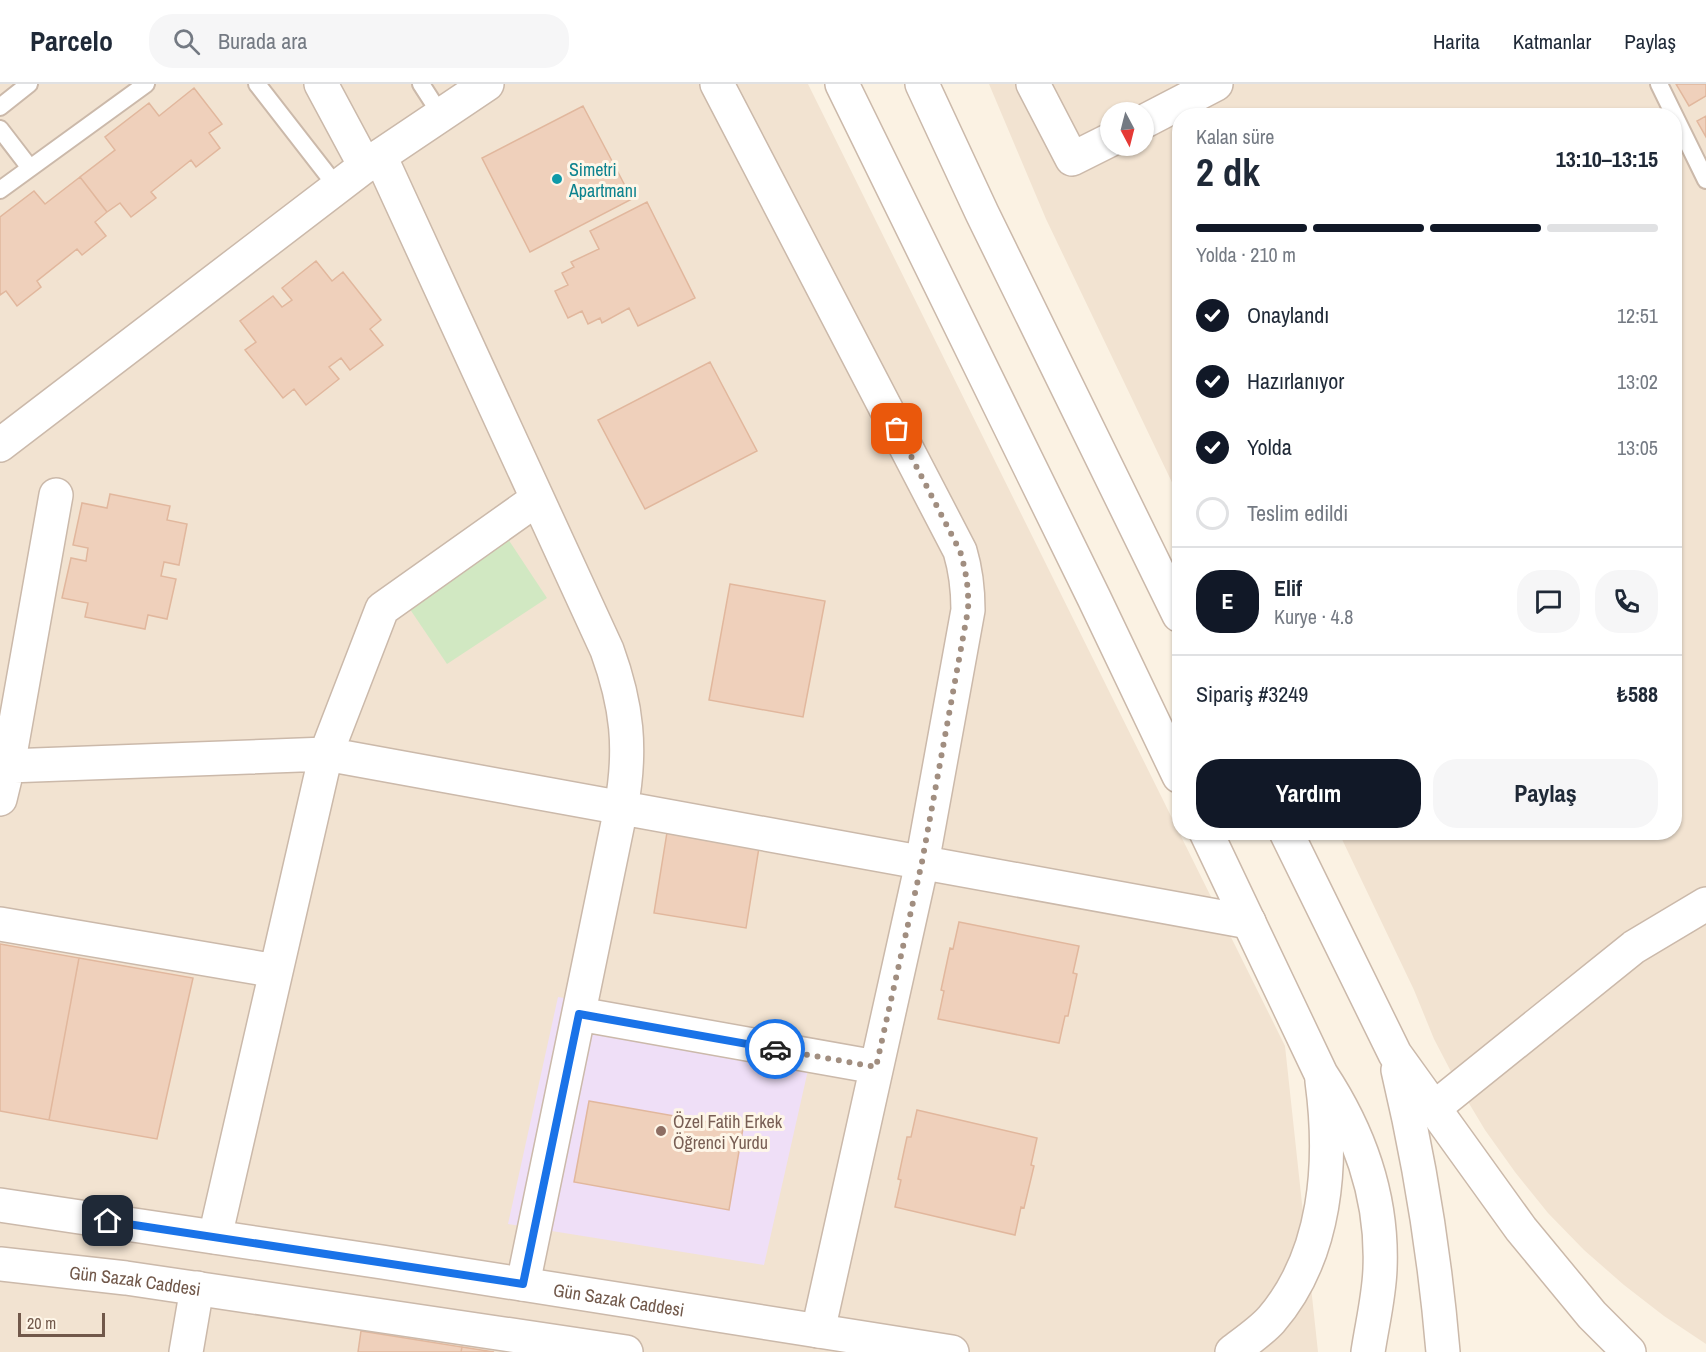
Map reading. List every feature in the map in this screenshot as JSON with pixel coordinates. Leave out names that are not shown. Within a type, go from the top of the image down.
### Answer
[{"type":"street","points":[[321,84],[373,161],[537,499],[607,650],[623,701],[628,746],[626,781],[523,1284]]},
{"type":"street","points":[[0,445],[337,187],[487,84]]},
{"type":"street","points":[[717,84],[950,531],[960,551],[966,573],[968,610],[922,862],[818,1331]]},
{"type":"street","points":[[842,84],[1172,761]]},
{"type":"street","points":[[922,84],[981,213],[1172,601]]},
{"type":"street","points":[[1033,84],[1072,159],[1100,145]]},
{"type":"street","points":[[1154,116],[1216,84]]},
{"type":"street","points":[[0,799],[8,766],[56,495]]},
{"type":"street","points":[[215,1237],[326,754],[382,609],[537,499]]},
{"type":"street","points":[[8,766],[326,754],[1249,922]]},
{"type":"street","points":[[1210,840],[1321,1074],[1353,1128],[1364,1157],[1378,1215],[1380,1271],[1368,1352]]},
{"type":"street","points":[[1290,840],[1395,1054],[1514,1220],[1562,1281],[1629,1352]]},
{"type":"street","points":[[1434,1108],[1634,947],[1706,904]]},
{"type":"street","points":[[0,924],[276,971]]},
{"type":"street","points":[[579,1014],[876,1067]]},
{"type":"street","points":[[1395,1054],[1412,1126],[1425,1200],[1443,1352]]},
{"type":"street","points":[[1232,1352],[1269,1322],[1281,1308],[1305,1267],[1315,1240],[1321,1208],[1327,1143],[1326,1109],[1321,1074]]},
{"type":"street","name":"Gün Sazak Caddesi","points":[[0,1205],[952,1352]]},
{"type":"street","name":"Gün Sazak Caddesi","points":[[0,1263],[196,1288],[626,1352]]},
{"type":"street","points":[[186,1352],[196,1288]]},
{"type":"lane","points":[[0,107],[29,84]]},
{"type":"lane","points":[[0,190],[146,84]]},
{"type":"lane","points":[[257,84],[337,187]]},
{"type":"lane","points":[[421,84],[441,115]]},
{"type":"lane","points":[[1659,84],[1671,108]]},
{"type":"lane","points":[[0,129],[30,168]]},
{"type":"lane","points":[[1682,131],[1706,180]]},
{"type":"shaded area","points":[[0,84],[808,84],[1172,818],[1172,840],[1183,840],[1285,1046],[1318,1352],[0,1352]]},
{"type":"shaded area","points":[[989,84],[1706,84],[1706,1344],[1664,1316],[1584,1250],[1548,1213],[1515,1172],[1485,1130],[1434,1039],[1414,990],[1342,840],[1682,840],[1682,108],[1172,108],[1172,482],[1046,219]]},
{"type":"shaded area","name":"Özel Fatih Erkek Öğrenci Yurdu","points":[[558,997],[815,1039],[764,1265],[508,1224]]},
{"type":"green space","points":[[500,527],[547,598],[447,664],[399,593]]},
{"type":"building","points":[[1676,84],[1706,84],[1706,96],[1689,106]]},
{"type":"building","points":[[194,88],[222,124],[209,133],[220,148],[196,167],[191,160],[151,192],[156,198],[131,217],[120,203],[107,212],[80,177],[115,150],[105,137],[149,103],[159,116]]},
{"type":"building","name":"Simetri Apartmanı","points":[[583,106],[632,199],[530,252],[482,158]]},
{"type":"building","points":[[1706,116],[1706,137],[1697,121]]},
{"type":"building","points":[[80,177],[107,212],[95,222],[106,236],[82,255],[77,249],[37,281],[41,287],[17,306],[6,291],[0,295],[0,217],[34,191],[45,204]]},
{"type":"building","points":[[647,202],[695,298],[638,326],[629,308],[602,323],[600,318],[588,324],[582,311],[568,318],[555,291],[568,285],[562,273],[574,267],[571,262],[599,249],[590,231]]},
{"type":"building","points":[[316,261],[332,281],[343,272],[381,320],[370,329],[383,345],[350,370],[341,358],[329,367],[339,379],[306,405],[294,389],[283,398],[245,350],[256,342],[240,321],[273,296],[282,307],[292,300],[282,288]]},
{"type":"building","points":[[710,362],[757,451],[645,509],[598,420]]},
{"type":"building","points":[[110,494],[170,506],[167,520],[187,524],[179,565],[164,562],[161,576],[176,579],[167,619],[148,615],[145,629],[85,617],[88,603],[62,598],[71,558],[86,561],[88,548],[73,545],[82,503],[107,508]]},
{"type":"building","points":[[730,584],[825,601],[803,717],[709,700]]},
{"type":"building","points":[[669,820],[761,835],[746,928],[654,913]]},
{"type":"building","points":[[959,922],[1079,946],[1073,973],[1077,974],[1068,1016],[1065,1016],[1059,1043],[938,1019],[944,991],[941,990],[950,948],[953,949]]},
{"type":"building","points":[[0,944],[79,958],[49,1120],[0,1111]]},
{"type":"building","points":[[79,958],[193,978],[157,1139],[49,1120]]},
{"type":"building","points":[[589,1101],[743,1128],[729,1210],[574,1182]]},
{"type":"building","points":[[917,1110],[1037,1138],[1031,1165],[1034,1166],[1015,1235],[895,1207],[907,1137],[911,1137]]},
{"type":"building","points":[[361,1331],[462,1347],[461,1352],[358,1352]]},
{"type":"building","points":[[462,1347],[494,1352],[461,1352]]},
{"type":"way so far","points":[[775,1049],[876,1067],[922,862],[968,610],[968,591],[960,551],[897,429]]},
{"type":"place","name":"Simetri Apartmanı","points":[[557,179]]},
{"type":"place","name":"Özel Fatih Erkek Öğrenci Yurdu","points":[[661,1131]]},
{"type":"route","points":[[108,1221],[523,1284],[579,1014],[775,1049]]}]
